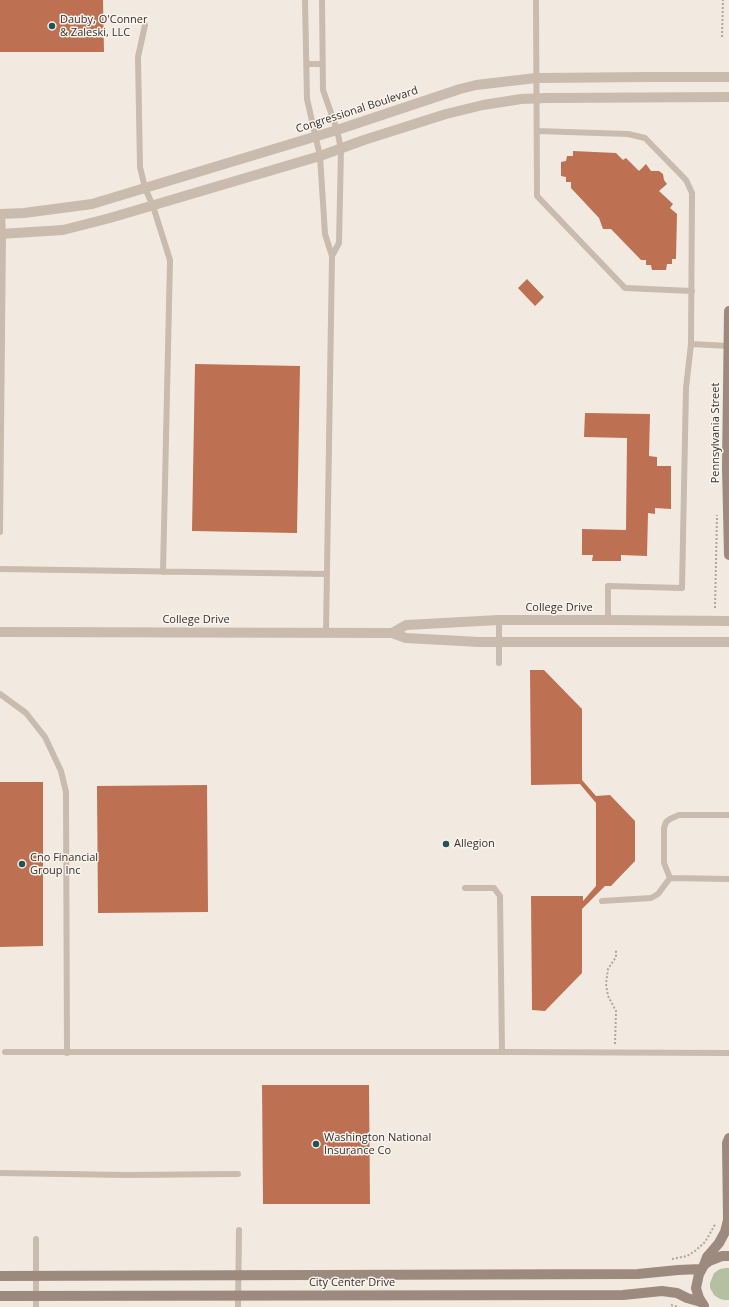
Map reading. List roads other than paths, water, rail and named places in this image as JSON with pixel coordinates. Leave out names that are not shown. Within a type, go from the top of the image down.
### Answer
[{"type":"street","name":"Congressional Boulevard","points":[[1,214],[24,213],[92,204],[337,130],[460,89],[483,84],[536,78],[729,77]]},
{"type":"street","points":[[2,234],[63,230],[110,218],[320,156],[364,140],[465,109],[502,101],[521,99],[729,97]]},
{"type":"street","name":"Pennsylvania Street","points":[[729,311],[727,467],[729,555]]},
{"type":"street","name":"College Drive","points":[[392,633],[406,625],[499,620],[729,622]]},
{"type":"street","name":"College Drive","points":[[0,632],[326,632],[392,633],[406,638],[499,642],[729,642]]},
{"type":"street","points":[[703,1305],[696,1288],[697,1278],[707,1257],[722,1237],[728,1220],[727,1143],[729,1138]]},
{"type":"street","points":[[703,1267],[715,1258],[729,1256]]},
{"type":"street","name":"City Center Drive","points":[[0,1276],[638,1274],[703,1267]]},
{"type":"street","name":"City Center Drive","points":[[0,1296],[623,1295],[662,1291],[677,1293],[703,1305]]},
{"type":"lane","points":[[306,0],[308,100],[320,156],[325,234],[332,256],[326,632]]},
{"type":"lane","points":[[322,0],[323,90],[342,149],[339,244],[332,256]]},
{"type":"lane","points":[[536,0],[537,196],[625,288],[692,291]]},
{"type":"lane","points":[[145,25],[138,57],[140,167],[145,188],[153,206],[170,260],[163,572]]},
{"type":"lane","points":[[307,64],[322,64]]},
{"type":"lane","points":[[537,130],[628,134],[645,138],[686,180],[692,193],[691,344],[686,388],[682,588],[608,586],[608,620]]},
{"type":"lane","points":[[0,532],[1,214]]},
{"type":"lane","points":[[691,344],[729,346]]},
{"type":"lane","points":[[0,569],[327,574]]},
{"type":"lane","points":[[499,620],[499,663]]},
{"type":"lane","points":[[0,694],[26,713],[45,737],[61,771],[66,792],[67,1053]]},
{"type":"lane","points":[[670,878],[664,863],[664,828],[666,822],[679,815],[729,815]]},
{"type":"lane","points":[[670,878],[729,879]]},
{"type":"lane","points":[[602,901],[651,898],[658,894],[670,878]]},
{"type":"lane","points":[[465,888],[494,888],[500,896],[502,1052]]},
{"type":"lane","points":[[5,1052],[729,1053]]},
{"type":"lane","points":[[0,1173],[127,1175],[238,1174]]},
{"type":"lane","points":[[238,1230],[238,1307]]},
{"type":"lane","points":[[36,1239],[36,1307]]},
{"type":"place","name":"Dauby, O'Conner & Zaleski, LLC","points":[[52,26]]},
{"type":"place","name":"Allegion","points":[[446,844]]},
{"type":"place","name":"Cno Financial Group Inc","points":[[22,864]]},
{"type":"place","name":"Washington National Insurance Co","points":[[316,1144]]}]
